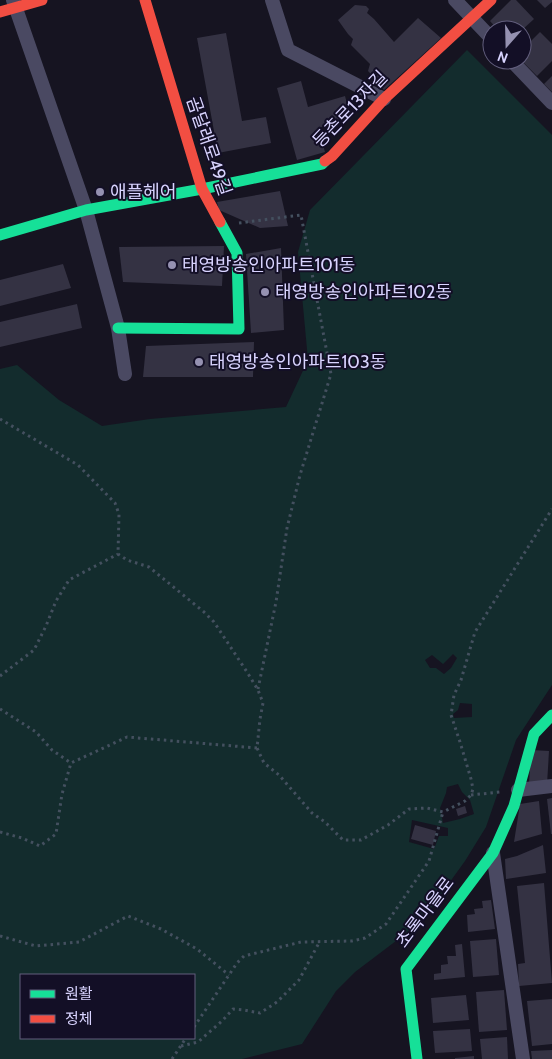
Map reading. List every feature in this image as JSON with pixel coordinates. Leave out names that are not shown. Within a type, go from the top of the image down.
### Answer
[{"type":"street","points":[[0,12],[14,4],[42,0]]},
{"type":"street","name":"곰달래로49길","points":[[118,328],[239,329],[237,253],[202,189],[145,0]]},
{"type":"street","points":[[272,0],[288,50],[384,99]]},
{"type":"street","points":[[455,0],[482,28]]},
{"type":"street","name":"등촌로13자길","points":[[0,235],[86,210],[202,189],[322,164],[332,156],[384,99],[492,0]]},
{"type":"street","points":[[14,4],[86,210],[118,328],[125,374]]},
{"type":"street","points":[[520,70],[552,104]]},
{"type":"street","name":"초록마을로","points":[[417,1059],[406,969],[493,853],[514,806],[534,734],[552,715]]},
{"type":"street","points":[[518,790],[552,786]]},
{"type":"street","points":[[493,853],[523,1059]]},
{"type":"path","points":[[222,225],[301,215],[330,374],[300,475],[287,528],[276,602],[258,690]]},
{"type":"path","points":[[0,419],[78,465],[115,503],[119,514],[118,554]]},
{"type":"path","points":[[118,554],[127,560],[149,567],[214,622],[258,690],[263,703],[257,748],[264,763],[279,775],[312,813],[325,822],[343,840],[361,840],[388,825],[408,809],[427,808],[443,812],[465,802],[471,795],[473,789],[471,780],[451,716],[454,695],[461,680],[475,632],[552,509]]},
{"type":"path","points":[[0,676],[34,650],[56,601],[69,580],[118,554]]},
{"type":"path","points":[[0,709],[36,732],[52,750],[71,763]]},
{"type":"path","points":[[0,832],[22,838],[40,846],[56,834],[62,794],[71,763],[127,737],[257,748]]},
{"type":"path","points":[[471,795],[518,790]]},
{"type":"path","points":[[195,1026],[244,956],[300,942],[352,941],[365,938],[386,924],[429,861],[443,812]]},
{"type":"path","points":[[0,936],[36,946],[79,942],[128,916],[161,929],[197,949],[229,975]]},
{"type":"path","points":[[181,1046],[198,1042],[233,1009],[260,1013],[277,1002],[299,980],[321,941]]},
{"type":"path","points":[[172,1059],[185,1039]]},
{"type":"green space","points":[[467,50],[482,65],[482,70],[487,70],[552,135],[552,685],[516,740],[486,827],[465,861],[421,922],[355,972],[336,991],[302,1044],[242,1059],[0,1059],[0,369],[17,365],[59,400],[102,426],[150,419],[286,407],[308,360],[298,252],[310,210]],"holes":[[[453,654],[457,658],[451,668],[444,674],[436,668],[430,668],[425,660],[432,655],[443,664]],[[460,703],[472,704],[472,717],[454,718],[453,714],[458,710]],[[458,784],[462,792],[470,800],[474,814],[443,823],[440,808],[447,787]],[[412,820],[448,828],[448,836],[439,836],[434,849],[409,842]]]},
{"type":"building","points":[[511,0],[516,0],[534,19],[532,21],[491,20]]},
{"type":"building","points":[[537,0],[552,0],[552,2],[545,8]]},
{"type":"building","points":[[355,5],[366,6],[369,9],[367,13],[394,42],[418,18],[441,38],[384,90],[374,82],[374,77],[368,71],[370,64],[351,45],[353,39],[338,20]]},
{"type":"building","points":[[540,32],[552,44],[552,61],[537,76],[531,70],[532,40]]},
{"type":"building","points":[[226,33],[242,121],[266,117],[271,143],[218,153],[197,38]]},
{"type":"building","points":[[552,76],[552,92],[544,84]]},
{"type":"building","points":[[301,81],[308,107],[345,96],[351,119],[318,128],[325,152],[297,160],[277,88]]},
{"type":"building","points":[[280,191],[288,226],[260,228],[219,210],[217,202]]},
{"type":"building","name":"태영방송인아파트101동","points":[[224,246],[222,286],[123,282],[119,247]]},
{"type":"building","name":"태영방송인아파트102동","points":[[281,248],[284,330],[251,333],[246,254]]},
{"type":"building","points":[[63,264],[71,288],[0,306],[0,280]]},
{"type":"building","points":[[77,304],[82,328],[0,347],[0,322]]},
{"type":"building","name":"태영방송인아파트103동","points":[[254,342],[253,377],[143,377],[146,346]]},
{"type":"building","points":[[531,750],[549,751],[547,785],[529,784]]},
{"type":"building","points":[[552,798],[552,834],[551,834],[547,799]]},
{"type":"building","points":[[539,801],[542,834],[514,842],[520,804]]},
{"type":"building","points":[[465,806],[467,813],[458,816],[456,809]]},
{"type":"building","points":[[415,825],[436,831],[433,845],[411,839]]},
{"type":"building","points":[[543,845],[546,873],[506,879],[505,859]]},
{"type":"building","points":[[544,883],[552,983],[519,986],[518,964],[525,963],[517,886]]},
{"type":"building","points":[[491,900],[495,929],[468,932],[467,915],[475,914],[474,909],[483,908],[482,901]]},
{"type":"building","points":[[496,939],[499,975],[473,977],[470,941]]},
{"type":"building","points":[[462,944],[465,977],[434,980],[434,974],[441,973],[441,965],[448,964],[447,956],[456,956],[455,945]]},
{"type":"building","points":[[504,990],[507,1030],[479,1032],[476,992]]},
{"type":"building","points":[[466,995],[469,1020],[433,1023],[431,998]]},
{"type":"building","points":[[552,999],[552,1044],[532,1046],[527,1001]]},
{"type":"building","points":[[470,1029],[472,1051],[435,1053],[433,1031]]},
{"type":"building","points":[[507,1037],[508,1059],[482,1059],[480,1039]]},
{"type":"building","points":[[552,1050],[552,1059],[532,1059],[531,1051]]},
{"type":"building","points":[[474,1056],[474,1059],[455,1059],[455,1058]]},
{"type":"traffic: fast","points":[[0,235],[86,210],[202,189],[322,164],[325,161]]},
{"type":"traffic: fast","points":[[118,328],[239,329],[237,253],[220,222]]},
{"type":"traffic: fast","points":[[417,1059],[406,969],[493,853],[514,806],[534,734],[552,715]]},
{"type":"traffic: jam","points":[[0,12],[42,0]]},
{"type":"traffic: jam","points":[[145,0],[202,189],[220,222]]},
{"type":"traffic: jam","points":[[325,161],[332,156],[384,99],[491,0]]},
{"type":"place","name":"애플헤어","points":[[100,192]]},
{"type":"place","name":"태영방송인아파트101동","points":[[172,265]]},
{"type":"place","name":"태영방송인아파트102동","points":[[265,292]]},
{"type":"place","name":"태영방송인아파트103동","points":[[199,362]]}]
